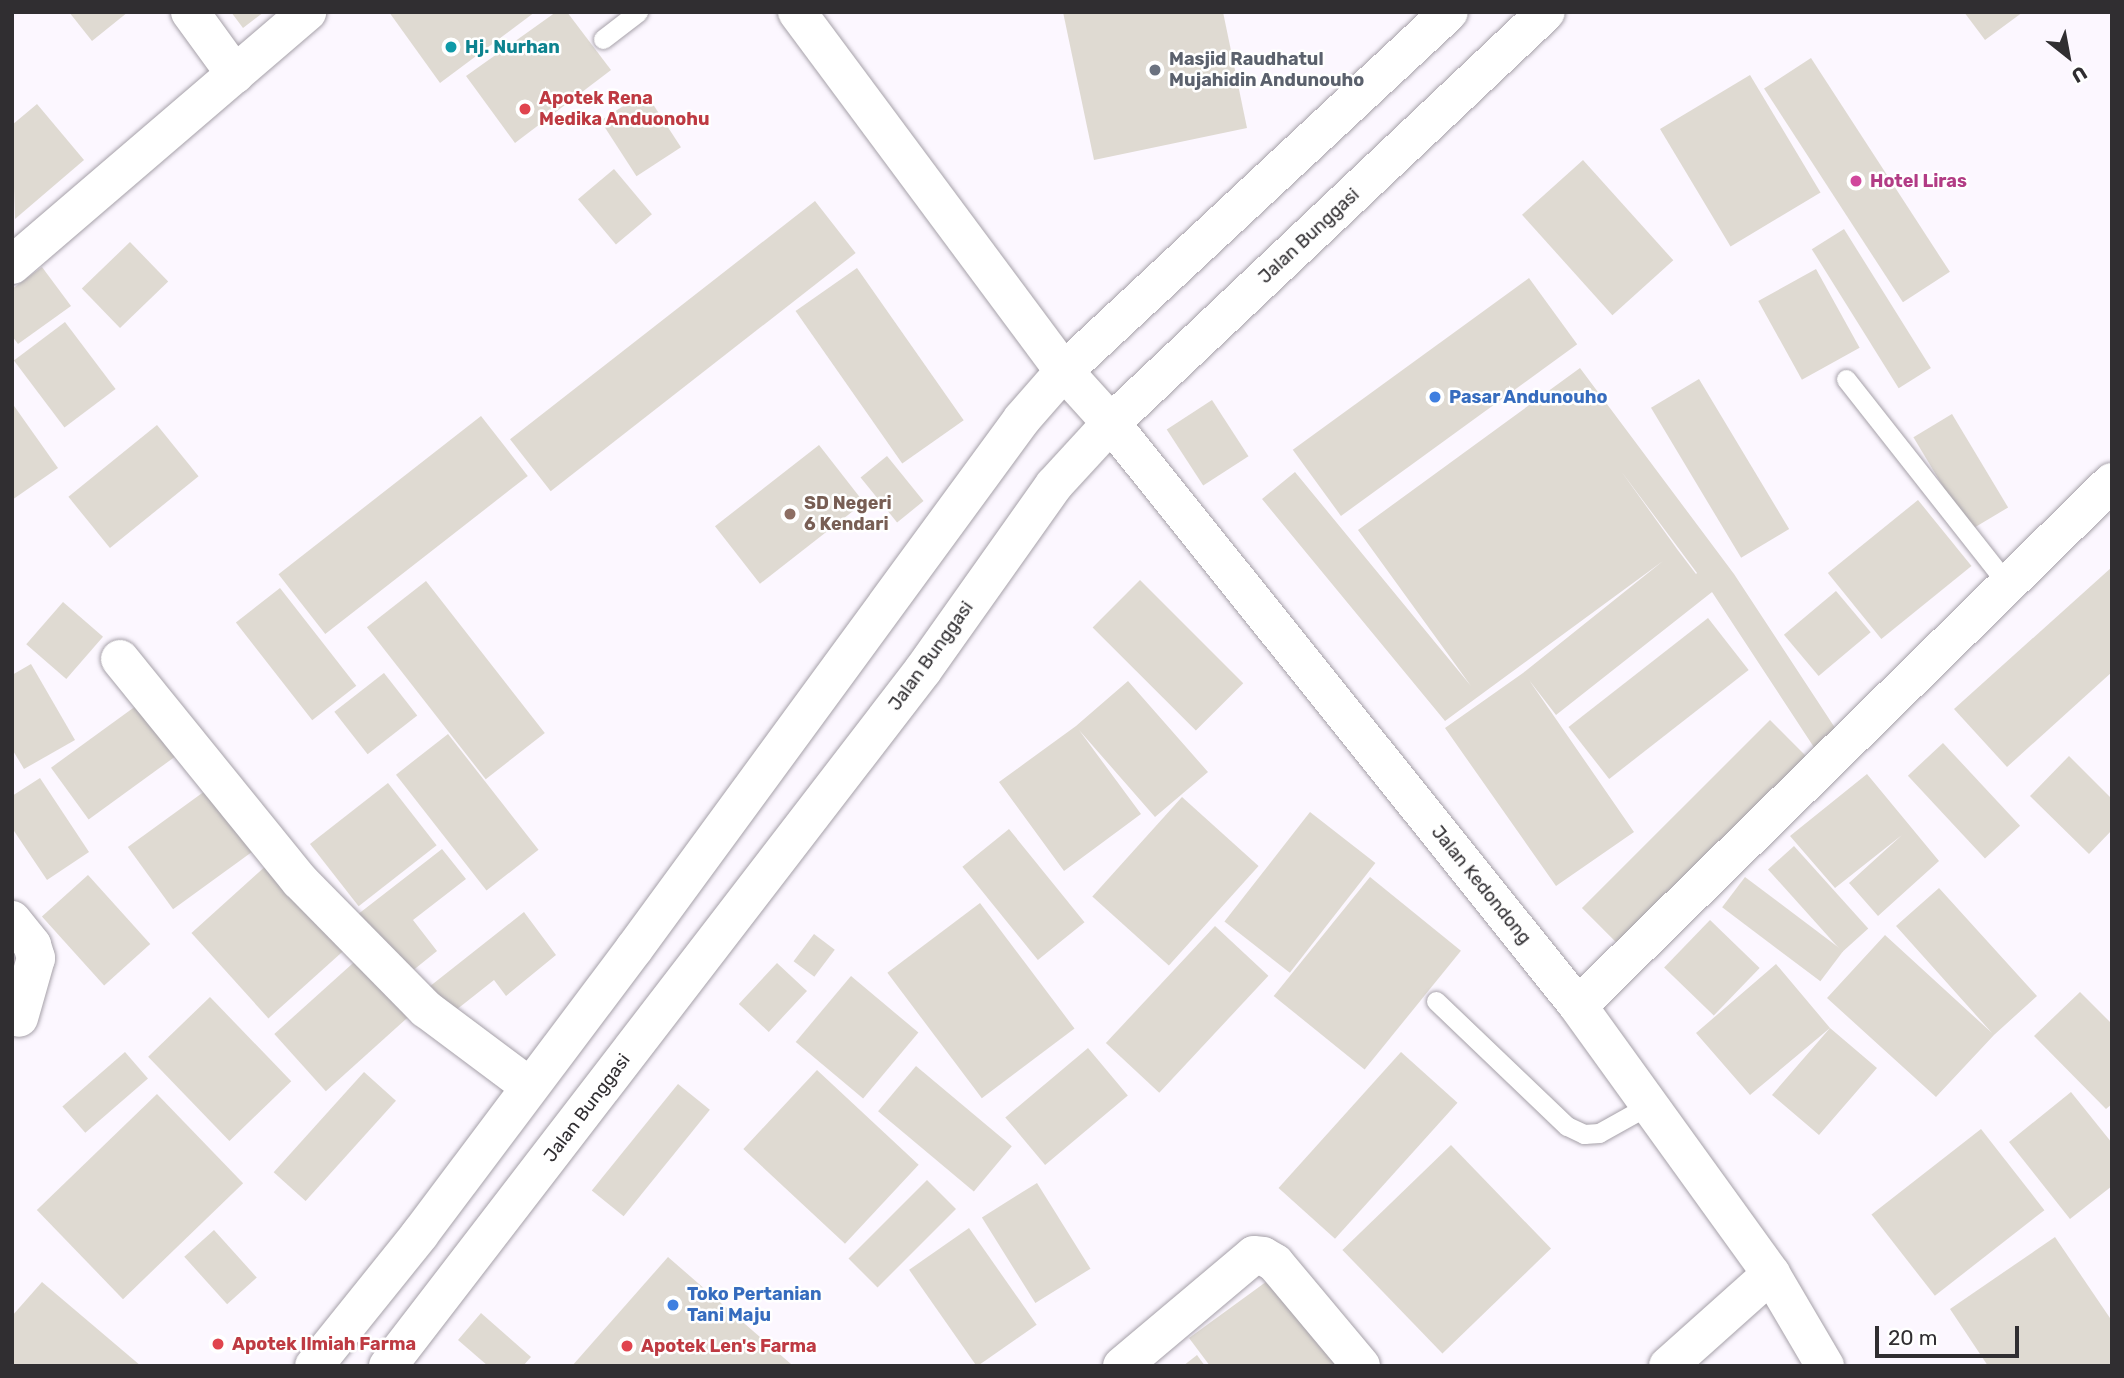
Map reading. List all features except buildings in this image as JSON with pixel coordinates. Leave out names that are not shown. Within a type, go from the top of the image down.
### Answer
[{"type":"main road","points":[[190,12],[235,74]]},
{"type":"main road","points":[[12,265],[307,12]]},
{"type":"main road","name":"Jalan Kedondong","points":[[797,12],[1065,371],[1111,423],[1578,1006],[1771,1274],[1825,1366]]},
{"type":"main road","points":[[314,1366],[420,1234],[528,1086],[634,949],[1022,419],[1065,371],[1448,12]]},
{"type":"main road","name":"Jalan Bunggasi","points":[[388,1366],[923,670],[1054,485],[1111,423],[1546,12]]},
{"type":"main road","points":[[1578,1006],[2112,482]]},
{"type":"main road","points":[[120,659],[300,881],[426,1009],[528,1086]]},
{"type":"main road","points":[[12,920],[32,945],[36,958],[19,1018]]},
{"type":"main road","points":[[420,1234],[463,1271]]},
{"type":"main road","points":[[1122,1366],[1254,1255],[1264,1256],[1275,1263],[1361,1366]]},
{"type":"main road","points":[[1668,1366],[1771,1274]]},
{"type":"lane","points":[[603,39],[638,12]]},
{"type":"lane","points":[[1846,379],[2008,585]]},
{"type":"lane","points":[[1436,1001],[1567,1126],[1584,1134],[1599,1133],[1649,1105]]},
{"type":"place","name":"Hj. Nurhan","points":[[451,47]]},
{"type":"place","name":"Masjid Raudhatul Mujahidin Andunouho","points":[[1155,70]]},
{"type":"place","name":"Apotek Rena Medika Anduonohu","points":[[525,109]]},
{"type":"place","name":"Hotel Liras","points":[[1856,181]]},
{"type":"place","name":"Pasar Andunouho","points":[[1435,397]]},
{"type":"place","name":"SD Negeri 6 Kendari","points":[[790,514]]},
{"type":"place","name":"Toko Pertanian Tani Maju","points":[[673,1305]]},
{"type":"place","name":"Apotek Ilmiah Farma","points":[[218,1344]]},
{"type":"place","name":"Apotek Len's Farma","points":[[627,1346]]}]
